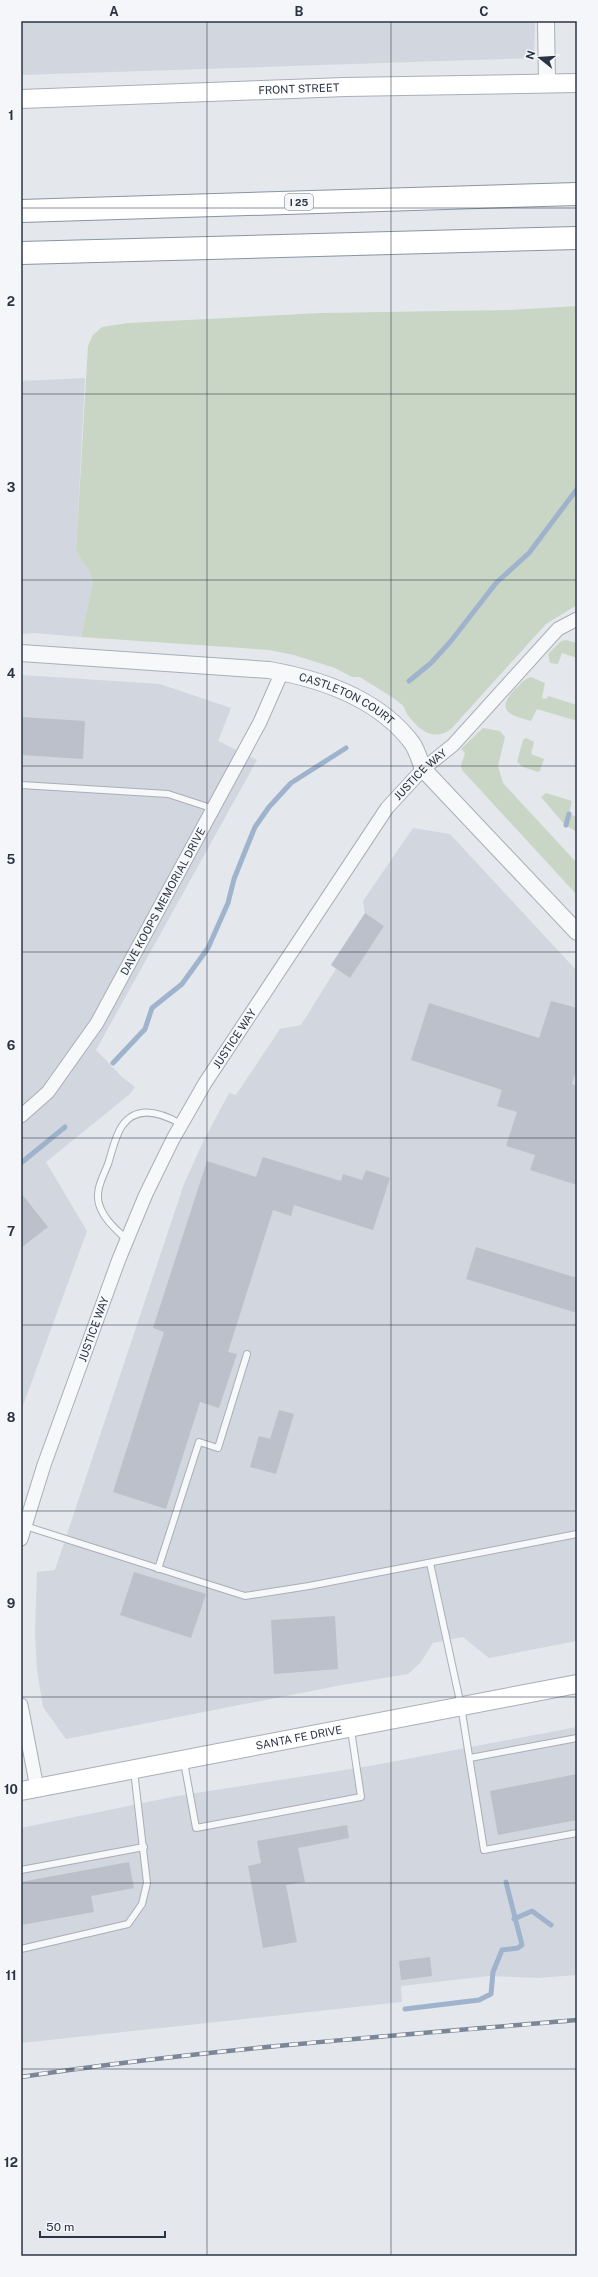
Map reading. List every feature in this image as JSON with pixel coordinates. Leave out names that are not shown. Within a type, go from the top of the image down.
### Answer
[{"type":"highway","name":"I 25","points":[[21,211],[577,194]]},
{"type":"highway","points":[[21,253],[577,238]]},
{"type":"main road","name":"FRONT STREET","points":[[21,99],[345,87],[577,83]]},
{"type":"main road","name":"SANTA FE DRIVE","points":[[29,1789],[577,1684]]},
{"type":"street","points":[[546,21],[547,83]]},
{"type":"street","name":"JUSTICE WAY","points":[[22,1530],[44,1465],[127,1240],[146,1194],[181,1124],[205,1083],[308,929],[367,835],[395,797],[423,769],[452,745],[558,629],[577,619]]},
{"type":"street","name":"CASTLETON COURT","points":[[21,653],[232,667],[282,672],[322,682],[375,710],[413,744],[423,769],[577,932]]},
{"type":"street","name":"DAVE KOOPS MEMORIAL DRIVE","points":[[22,1113],[48,1092],[97,1023],[260,722],[282,672]]},
{"type":"street","points":[[21,1706],[29,1789]]},
{"type":"lane","points":[[21,785],[168,794],[214,809]]},
{"type":"lane","points":[[127,1240],[106,1219],[99,1203],[98,1190],[122,1127],[132,1117],[147,1111],[165,1115],[181,1124]]},
{"type":"lane","points":[[158,1569],[199,1442],[218,1448],[247,1354]]},
{"type":"lane","points":[[22,1530],[245,1596],[309,1586],[577,1534]]},
{"type":"lane","points":[[430,1563],[461,1706],[484,1850],[577,1833]]},
{"type":"lane","points":[[184,1760],[196,1828],[354,1798],[362,1796],[351,1728]]},
{"type":"lane","points":[[470,1758],[577,1738]]},
{"type":"lane","points":[[21,1949],[128,1924],[142,1904],[147,1883],[144,1847],[133,1769]]},
{"type":"lane","points":[[21,1870],[144,1847]]},
{"type":"shaded area","points":[[21,21],[535,21],[534,58],[21,75]]},
{"type":"shaded area","points":[[85,378],[76,551],[90,573],[93,582],[81,637],[34,633],[21,634],[21,381]]},
{"type":"shaded area","points":[[21,675],[160,684],[231,708],[218,741],[257,760],[96,1050],[122,1077],[135,1087],[130,1094],[46,1162],[87,1231],[21,1411]]},
{"type":"shaded area","points":[[413,828],[450,834],[577,971],[577,1641],[489,1658],[463,1637],[433,1643],[420,1663],[408,1674],[342,1685],[66,1739],[43,1707],[37,1670],[35,1633],[37,1572],[55,1570],[184,1184],[203,1142],[229,1093],[236,1095],[280,1029],[301,1025],[336,969],[331,965],[365,914],[363,901]]},
{"type":"shaded area","points":[[577,1727],[577,1975],[538,1978],[489,1976],[401,1986],[402,2002],[21,2043],[21,1828],[177,1796],[370,1766]]},
{"type":"green space","points":[[577,306],[577,605],[546,624],[452,728],[439,734],[427,733],[411,720],[402,705],[360,677],[352,677],[335,668],[294,655],[269,650],[81,637],[93,582],[90,573],[76,551],[88,346],[93,335],[102,327],[128,323],[322,313],[510,310]]},
{"type":"green space","points":[[566,640],[577,643],[577,658],[562,653],[558,664],[550,663],[548,654],[561,641]]},
{"type":"green space","points":[[531,677],[545,683],[542,698],[547,699],[548,696],[577,705],[577,721],[537,709],[531,721],[517,717],[508,712],[506,703],[508,697],[522,682]]},
{"type":"green space","points":[[483,728],[500,731],[505,737],[498,766],[503,783],[577,863],[577,895],[462,770],[461,765],[465,753],[461,749]]},
{"type":"green space","points":[[526,738],[534,742],[531,754],[544,759],[540,771],[538,772],[523,767],[517,762],[523,740]]},
{"type":"green space","points":[[546,793],[572,801],[569,814],[577,817],[577,832],[565,825],[541,797]]},
{"type":"building","points":[[21,717],[85,721],[83,759],[21,755]]},
{"type":"building","points":[[365,913],[384,926],[350,978],[331,965]]},
{"type":"building","points":[[551,1001],[577,1008],[577,1068],[572,1084],[577,1086],[577,1185],[530,1170],[535,1155],[506,1146],[517,1112],[497,1106],[502,1090],[411,1060],[429,1003],[539,1038]]},
{"type":"building","points":[[263,1157],[341,1181],[343,1174],[362,1180],[366,1170],[390,1178],[373,1230],[294,1205],[291,1216],[273,1210],[228,1352],[237,1354],[219,1408],[200,1402],[166,1509],[113,1492],[164,1332],[153,1328],[207,1161],[256,1177]]},
{"type":"building","points":[[21,1193],[48,1227],[21,1248]]},
{"type":"building","points":[[476,1247],[577,1278],[577,1313],[466,1279]]},
{"type":"building","points":[[279,1410],[294,1414],[276,1474],[250,1467],[259,1436],[270,1439]]},
{"type":"building","points":[[134,1572],[206,1594],[191,1638],[120,1615]]},
{"type":"building","points":[[335,1616],[338,1669],[274,1674],[271,1620]]},
{"type":"building","points":[[577,1774],[577,1820],[498,1835],[490,1791]]},
{"type":"building","points":[[347,1825],[349,1838],[298,1848],[305,1882],[286,1885],[297,1942],[263,1948],[248,1866],[261,1863],[257,1841]]},
{"type":"building","points":[[129,1862],[134,1888],[91,1896],[94,1912],[21,1925],[21,1882]]},
{"type":"building","points":[[430,1957],[432,1976],[401,1980],[399,1961]]},
{"type":"waterway","points":[[409,681],[431,663],[451,641],[496,583],[529,553],[577,489]]},
{"type":"waterway","points":[[113,1063],[145,1029],[152,1008],[182,984],[208,948],[228,903],[234,879],[255,827],[269,807],[291,783],[346,748]]},
{"type":"waterway","points":[[566,825],[569,814]]},
{"type":"waterway","points":[[21,1163],[65,1127]]},
{"type":"waterway","points":[[405,2009],[479,2000],[491,1994],[493,1972],[502,1950],[518,1948],[522,1945],[506,1882]]},
{"type":"waterway","points":[[514,1919],[532,1911],[551,1925]]},
{"type":"railway","points":[[21,2077],[90,2067],[229,2051],[577,2020]]}]
